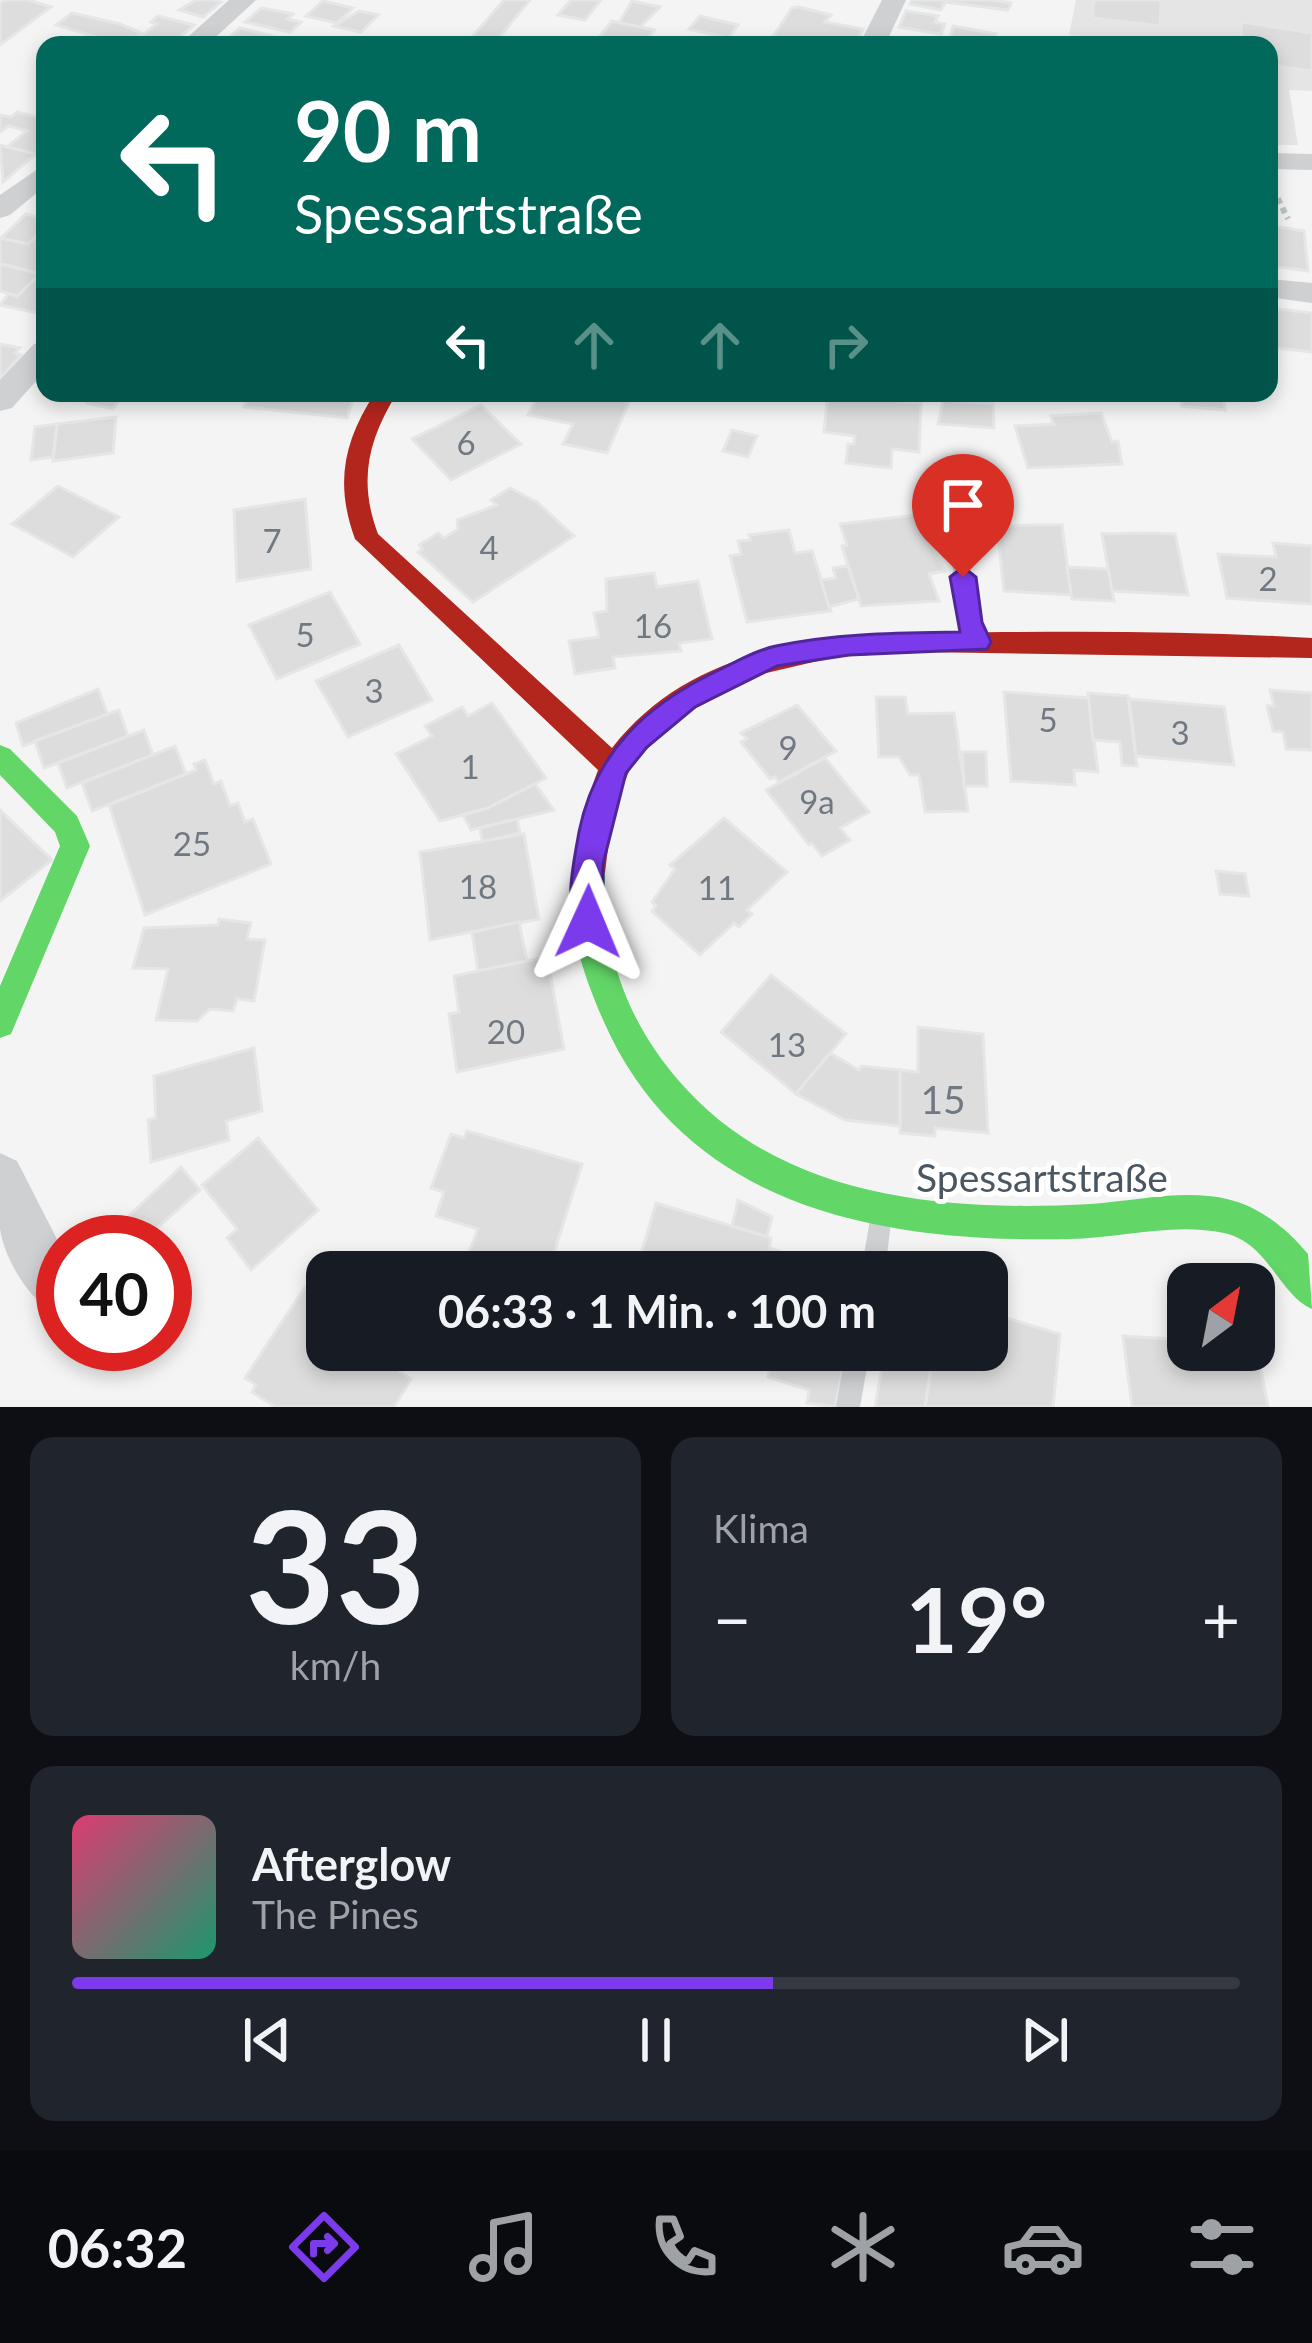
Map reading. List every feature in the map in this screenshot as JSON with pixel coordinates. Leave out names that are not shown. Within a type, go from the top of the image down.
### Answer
[{"type":"street","points":[[202,36],[244,0]]},
{"type":"street","points":[[876,36],[894,0]]},
{"type":"street","points":[[1278,161],[1312,162]]},
{"type":"street","points":[[0,209],[36,179]]},
{"type":"street","points":[[1278,289],[1312,293]]},
{"type":"street","points":[[0,400],[36,361]]},
{"type":"street","points":[[380,402],[355,442],[349,491],[368,539],[614,767]]},
{"type":"street","name":"Spessartstraße","points":[[1312,648],[1196,641],[978,642],[849,645],[772,657],[685,699],[637,739],[614,767],[588,864],[588,922],[602,981],[626,1040],[688,1117],[755,1168],[819,1198],[910,1219],[1222,1215],[1266,1237],[1289,1258],[1312,1291]]},
{"type":"street","points":[[0,757],[68,825],[75,846],[0,1023]]},
{"type":"street","points":[[0,1178],[36,1254]]},
{"type":"lane","points":[[955,464],[950,486],[969,622],[978,642]]},
{"type":"lane","points":[[875,1251],[879,1211]]},
{"type":"lane","points":[[848,1407],[855,1371]]},
{"type":"path","points":[[1278,200],[1288,219]]},
{"type":"shaded area","points":[[1076,0],[1312,0],[1312,91],[1289,90],[1298,145],[1278,145],[1278,36],[1069,35]]},
{"type":"building","points":[[196,0],[221,2],[203,17],[179,10]]},
{"type":"building","points":[[504,0],[530,0],[500,36],[473,36]]},
{"type":"building","points":[[571,0],[600,1],[585,20],[558,15]]},
{"type":"building","points":[[912,0],[1011,3],[1008,10],[945,2],[941,10],[910,4]]},
{"type":"building","points":[[1094,0],[1161,0],[1160,26],[1092,18]]},
{"type":"building","points":[[323,1],[353,8],[337,23],[306,16]]},
{"type":"building","points":[[632,1],[660,7],[640,27],[619,23]]},
{"type":"building","points":[[0,3],[51,7],[0,45]]},
{"type":"building","points":[[261,8],[293,14],[287,19],[301,22],[290,32],[245,22]]},
{"type":"building","points":[[792,8],[831,15],[825,22],[863,29],[860,36],[773,36]]},
{"type":"building","points":[[359,11],[378,15],[361,32],[334,26]]},
{"type":"building","points":[[906,11],[938,16],[935,22],[945,24],[941,34],[899,27]]},
{"type":"building","points":[[72,13],[144,34],[93,36],[56,25]]},
{"type":"building","points":[[158,16],[194,25],[181,36],[141,36],[157,24],[151,22]]},
{"type":"building","points":[[700,16],[738,25],[730,36],[689,29]]},
{"type":"building","points":[[612,21],[654,30],[650,36],[600,36]]},
{"type":"building","points":[[1241,22],[1312,33],[1312,71],[1278,66],[1278,36],[1242,36]]},
{"type":"building","points":[[953,26],[996,34],[995,36],[951,36]]},
{"type":"building","points":[[240,28],[272,36],[231,36]]},
{"type":"building","points":[[17,112],[36,117],[36,154],[7,147],[27,131],[9,126],[0,132],[0,115],[11,117]]},
{"type":"building","points":[[0,145],[36,154],[3,182]]},
{"type":"building","points":[[26,214],[36,217],[36,236],[28,244],[1,238]]},
{"type":"building","points":[[1278,227],[1304,231],[1308,271],[1278,267]]},
{"type":"building","points":[[36,237],[36,273],[0,264],[0,238],[28,244]]},
{"type":"building","points":[[0,264],[36,273],[17,296],[0,291]]},
{"type":"building","points":[[36,278],[36,313],[0,305],[9,293],[17,296]]},
{"type":"building","points":[[1278,309],[1312,313],[1312,352],[1278,348]]},
{"type":"building","points":[[0,344],[20,348],[15,353],[21,355],[0,379]]},
{"type":"building","points":[[88,402],[118,402],[113,409]]},
{"type":"building","points":[[246,402],[352,402],[347,418],[244,407]]},
{"type":"building","points":[[534,402],[629,402],[607,453],[563,444],[573,424],[528,415]]},
{"type":"building","points":[[827,402],[921,403],[919,452],[892,449],[891,468],[846,463],[848,444],[854,444],[855,436],[824,432]]},
{"type":"building","points":[[943,402],[993,404],[994,428],[938,424]]},
{"type":"building","points":[[1182,402],[1224,402],[1225,410],[1182,406]]},
{"type":"building","points":[[481,405],[521,444],[451,480],[412,439]]},
{"type":"building","points":[[1101,413],[1112,442],[1118,441],[1122,464],[1028,468],[1015,426],[1054,424],[1051,416]]},
{"type":"building","points":[[116,417],[113,453],[53,461],[57,424]]},
{"type":"building","points":[[57,424],[53,457],[31,460],[35,427]]},
{"type":"building","points":[[732,430],[757,436],[748,457],[723,451]]},
{"type":"building","points":[[58,486],[119,517],[73,557],[12,524]]},
{"type":"building","points":[[510,488],[537,502],[574,536],[473,602],[418,552],[423,549],[419,545],[438,533],[444,538],[458,529],[457,520],[497,505],[491,500]]},
{"type":"building","points":[[305,499],[311,569],[237,581],[234,510]]},
{"type":"building","points":[[915,515],[945,571],[929,574],[939,601],[861,606],[840,524]]},
{"type":"building","points":[[1062,525],[1071,595],[1004,591],[997,527]]},
{"type":"building","points":[[789,530],[795,553],[812,551],[831,611],[747,622],[730,556],[741,554],[738,541],[751,540],[749,535]]},
{"type":"building","points":[[1102,534],[1175,534],[1188,595],[1112,591]]},
{"type":"building","points":[[1273,543],[1312,546],[1312,604],[1227,598],[1218,554],[1276,557]]},
{"type":"building","points":[[848,566],[859,599],[829,607],[821,580],[836,578],[833,568]]},
{"type":"building","points":[[1067,567],[1108,569],[1114,601],[1072,599]]},
{"type":"building","points":[[654,573],[657,587],[698,581],[712,639],[679,643],[681,651],[613,657],[615,668],[575,674],[569,641],[599,637],[594,613],[607,611],[606,579]]},
{"type":"building","points":[[330,592],[360,644],[277,679],[249,625]]},
{"type":"building","points":[[399,645],[432,700],[348,737],[316,681]]},
{"type":"building","points":[[98,689],[108,715],[23,746],[16,723]]},
{"type":"building","points":[[1270,690],[1312,693],[1312,750],[1286,749],[1283,732],[1273,731],[1267,706],[1274,706]]},
{"type":"building","points":[[1004,692],[1089,698],[1098,772],[1074,770],[1075,785],[1011,781]]},
{"type":"building","points":[[1088,693],[1128,696],[1137,766],[1122,765],[1120,742],[1093,740]]},
{"type":"building","points":[[876,697],[905,697],[908,714],[954,713],[968,811],[925,812],[919,775],[910,775],[899,757],[879,757]]},
{"type":"building","points":[[1129,699],[1224,707],[1234,765],[1136,756]]},
{"type":"building","points":[[492,703],[546,778],[488,808],[440,821],[396,754],[432,736],[425,726],[462,707],[468,716]]},
{"type":"building","points":[[797,705],[836,751],[779,782],[770,779],[741,742],[747,739],[741,733]]},
{"type":"building","points":[[119,710],[128,736],[44,768],[35,741]]},
{"type":"building","points":[[144,730],[153,755],[67,788],[58,763]]},
{"type":"building","points":[[175,746],[186,774],[92,811],[82,783]]},
{"type":"building","points":[[962,752],[986,752],[987,786],[964,786]]},
{"type":"building","points":[[825,758],[869,812],[840,828],[850,840],[822,856],[766,790]]},
{"type":"building","points":[[205,760],[214,784],[221,781],[230,806],[238,803],[245,822],[253,819],[271,864],[145,915],[109,805],[196,770],[194,764]]},
{"type":"building","points":[[535,784],[554,810],[471,830],[463,815]]},
{"type":"building","points":[[0,810],[52,860],[0,901]]},
{"type":"building","points":[[724,818],[787,872],[747,910],[752,914],[739,927],[734,923],[700,955],[652,911],[656,906],[652,902],[675,869],[670,865]]},
{"type":"building","points":[[517,819],[520,833],[482,842],[480,828]]},
{"type":"building","points":[[524,834],[539,919],[430,940],[420,852]]},
{"type":"building","points":[[1216,871],[1245,874],[1249,896],[1220,894]]},
{"type":"building","points":[[219,919],[251,923],[247,939],[265,940],[254,1001],[237,999],[233,1011],[210,1009],[197,1021],[156,1020],[168,969],[133,968],[144,928],[218,925]]},
{"type":"building","points":[[519,922],[527,961],[478,971],[472,932]]},
{"type":"building","points":[[547,957],[564,1049],[457,1072],[449,1014],[459,1012],[454,976]]},
{"type":"building","points":[[771,975],[846,1034],[796,1094],[721,1032]]},
{"type":"building","points":[[918,1027],[983,1034],[988,1133],[935,1128],[935,1136],[900,1133],[900,1070],[918,1072]]},
{"type":"building","points":[[254,1048],[262,1111],[226,1121],[229,1140],[151,1162],[148,1120],[156,1118],[154,1076]]},
{"type":"building","points":[[830,1053],[859,1070],[861,1066],[900,1070],[900,1126],[845,1120],[796,1094]]},
{"type":"building","points":[[467,1131],[582,1164],[555,1251],[469,1251],[478,1229],[436,1216],[444,1192],[431,1188],[451,1134],[464,1138]]},
{"type":"building","points":[[258,1138],[318,1210],[251,1270],[227,1238],[237,1229],[202,1185]]},
{"type":"building","points":[[181,1167],[200,1190],[172,1215],[130,1215]]},
{"type":"building","points":[[738,1200],[772,1217],[767,1237],[732,1226]]},
{"type":"building","points":[[656,1203],[771,1238],[769,1248],[777,1251],[642,1251]]},
{"type":"building","points":[[305,1287],[306,1371],[401,1371],[411,1379],[394,1407],[275,1407],[252,1392],[256,1385],[245,1378]]},
{"type":"building","points":[[1008,1318],[1060,1334],[1053,1407],[925,1407],[931,1371],[1008,1371]]},
{"type":"building","points":[[1123,1336],[1167,1339],[1167,1371],[1261,1371],[1268,1407],[1132,1407]]},
{"type":"building","points":[[769,1371],[842,1371],[835,1407],[807,1403],[809,1390],[768,1377]]},
{"type":"building","points":[[882,1371],[930,1371],[925,1407],[875,1407]]},
{"type":"traffic: fast","points":[[0,757],[67,825],[75,846],[0,1023]]},
{"type":"traffic: fast","points":[[590,872],[595,949],[621,1023],[647,1068],[689,1117],[736,1155],[789,1183],[845,1202],[904,1214],[1026,1222],[1225,1216],[1276,1244],[1312,1291]]},
{"type":"traffic: jam","points":[[381,402],[365,429],[355,463],[355,499],[367,539],[614,767]]},
{"type":"traffic: jam","points":[[590,872],[602,796],[623,754],[673,707],[752,666],[793,654],[877,643],[1160,642],[1312,648]]},
{"type":"route","points":[[588,922],[588,864],[596,819],[614,767],[664,714],[709,685],[772,657],[849,645],[978,642],[969,622],[963,577]]}]
